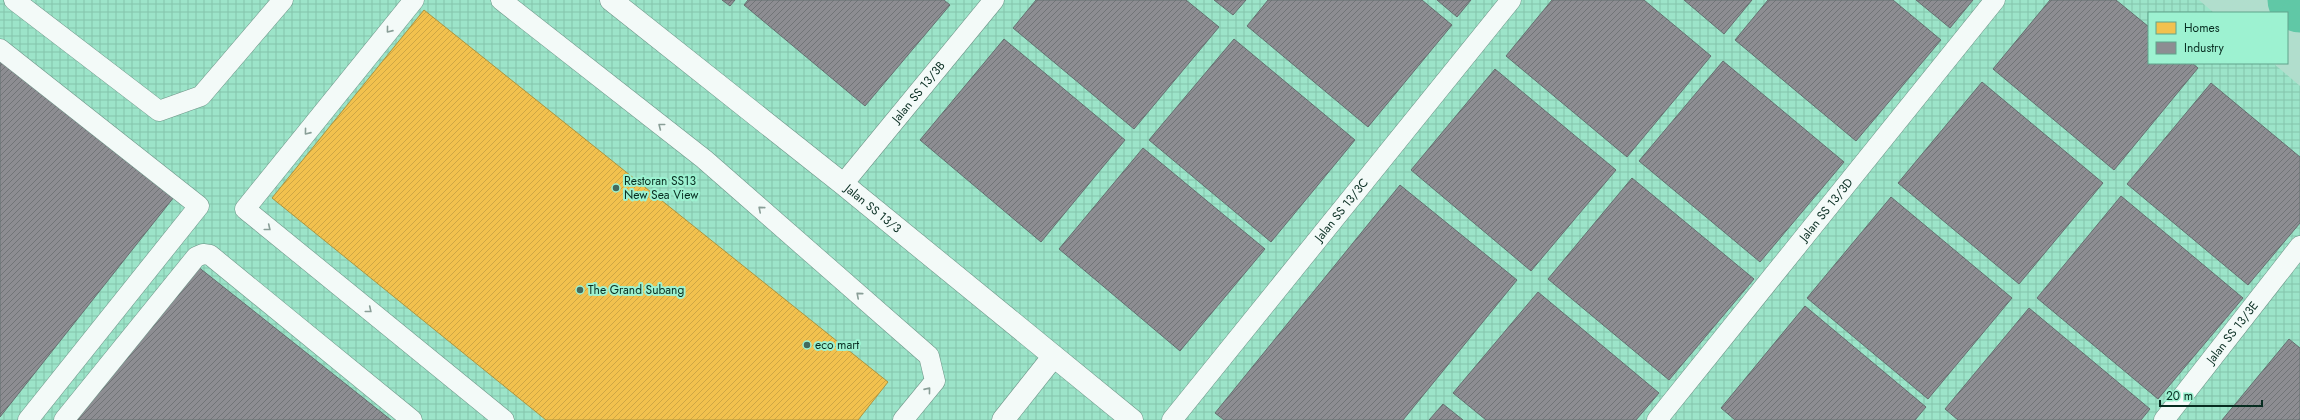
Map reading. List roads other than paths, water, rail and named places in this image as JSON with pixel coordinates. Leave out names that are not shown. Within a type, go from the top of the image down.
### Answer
[{"type":"street","name":"Jalan SS 13/3","points":[[611,0],[843,184],[1132,420]]},
{"type":"street","points":[[1003,420],[1053,357]]},
{"type":"lane","points":[[14,0],[159,111],[201,96],[283,0]]},
{"type":"lane","points":[[414,0],[245,209],[504,420]]},
{"type":"lane","points":[[501,0],[704,159],[929,356],[935,381],[903,420]]},
{"type":"lane","name":"Jalan SS 13/3B","points":[[843,184],[994,0]]},
{"type":"lane","name":"Jalan SS 13/3C","points":[[1172,420],[1511,0]]},
{"type":"lane","name":"Jalan SS 13/3D","points":[[1657,420],[1995,0]]},
{"type":"lane","points":[[0,49],[199,206],[28,420]]},
{"type":"lane","name":"Jalan SS 13/3E","points":[[2164,420],[2300,246]]},
{"type":"lane","points":[[64,420],[196,257],[202,254],[210,255],[412,420]]},
{"type":"place","name":"Restoran SS13 New Sea View","points":[[616,188]]},
{"type":"place","name":"The Grand Subang","points":[[580,290]]},
{"type":"place","name":"eco mart","points":[[807,345]]}]
